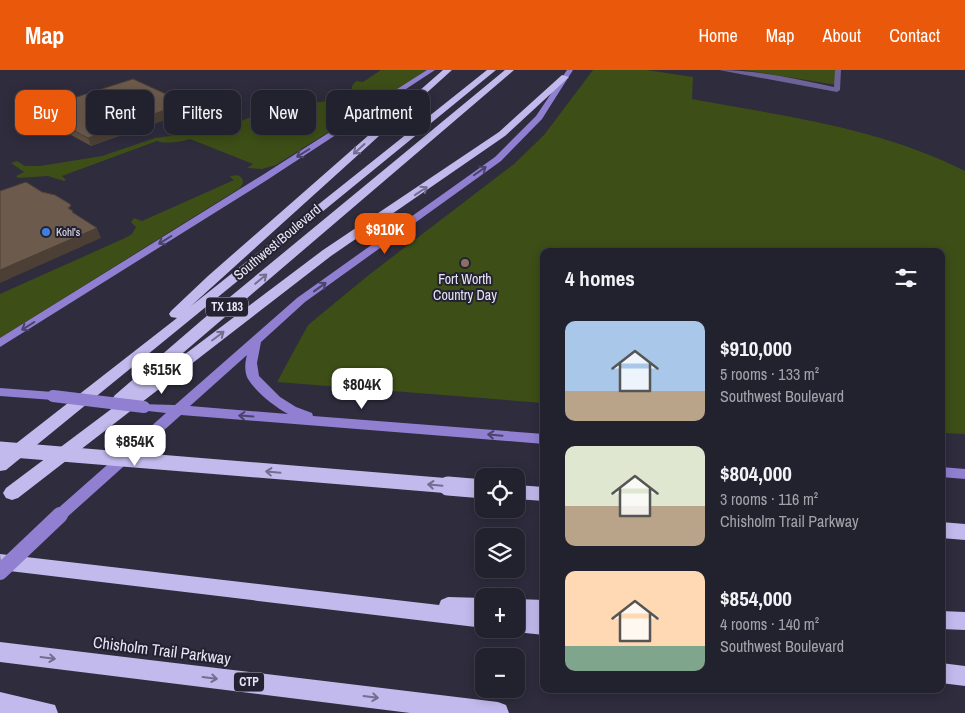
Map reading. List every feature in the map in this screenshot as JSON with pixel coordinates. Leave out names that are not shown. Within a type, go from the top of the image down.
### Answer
[{"type":"highway","points":[[108,379],[212,279],[448,70]]},
{"type":"highway","name":"Southwest Boulevard","points":[[0,465],[492,70]]},
{"type":"highway","name":"Southwest Boulevard","points":[[6,498],[207,323],[510,70]]},
{"type":"highway","points":[[6,498],[327,253],[502,134],[568,73]]},
{"type":"highway","points":[[0,449],[475,488]]},
{"type":"highway","points":[[525,493],[540,494]]},
{"type":"highway","points":[[945,530],[965,532]]},
{"type":"highway","points":[[0,562],[475,619]]},
{"type":"highway","points":[[350,604],[475,607]]},
{"type":"highway","points":[[525,608],[540,609]]},
{"type":"highway","points":[[945,620],[965,621]]},
{"type":"highway","points":[[525,624],[540,626]]},
{"type":"highway","name":"Chisholm Trail Parkway","points":[[0,652],[498,713]]},
{"type":"highway","points":[[945,674],[965,676]]},
{"type":"highway","points":[[0,703],[47,713]]},
{"type":"main road","points":[[0,343],[272,173],[432,70]]},
{"type":"main road","points":[[0,572],[60,515],[301,300],[498,159],[539,116],[568,73]]},
{"type":"main road","points":[[255,341],[251,363],[253,377],[291,410],[321,422]]},
{"type":"main road","points":[[0,392],[177,410],[540,439]]},
{"type":"main road","points":[[945,472],[965,474]]},
{"type":"street","points":[[722,70],[837,90],[838,70]]},
{"type":"green space","points":[[381,70],[427,70],[397,90],[352,90],[352,86],[356,81],[363,82]]},
{"type":"green space","name":"Fort Worth Country Day","points":[[593,70],[647,70],[693,77],[692,99],[832,125],[900,144],[933,156],[965,171],[965,434],[945,433],[945,248],[540,248],[540,403],[277,382],[308,325],[370,274],[514,164],[544,135]]},
{"type":"green space","points":[[744,70],[836,70],[837,85]]},
{"type":"green space","points":[[326,101],[326,134],[276,165],[262,169],[247,168],[253,164],[190,139],[173,142],[157,141],[62,176],[66,180],[64,181],[48,176],[18,178],[16,176],[24,172],[11,163],[17,161],[25,166],[40,166],[102,156],[155,138],[179,135],[241,135],[241,121],[251,117],[251,135],[316,135],[316,102]]},
{"type":"green space","points":[[238,175],[241,177],[243,183],[240,188],[0,338],[0,294],[125,238],[132,234],[136,227],[131,222],[134,218],[142,221],[234,180],[231,176]]},
{"type":"building","points":[[133,79],[164,93],[164,110],[154,114],[154,90],[99,90]]},
{"type":"building","points":[[86,94],[86,135],[96,135],[88,138],[76,132],[76,97]]},
{"type":"building","name":"Kohl's","points":[[26,182],[42,192],[55,195],[70,204],[71,206],[68,208],[72,212],[97,228],[0,270],[0,191]]},
{"type":"place","name":"Kohl's","points":[[46,232]]},
{"type":"place","name":"Fort Worth Country Day","points":[[465,263]]}]
